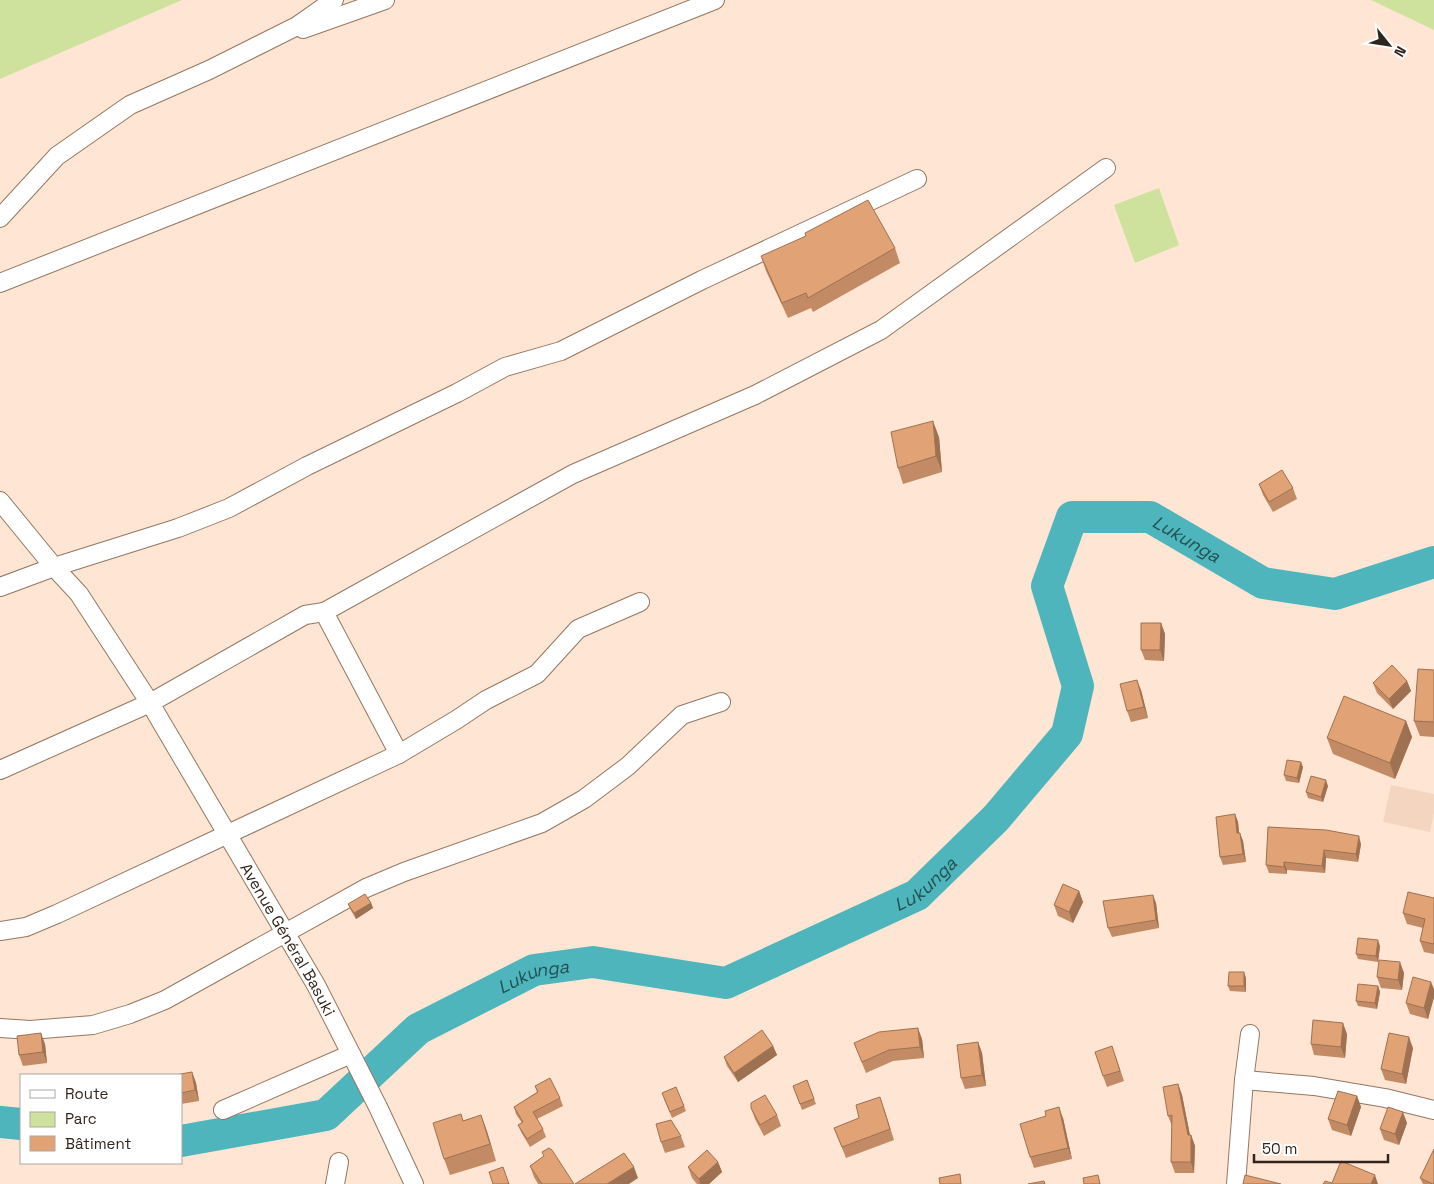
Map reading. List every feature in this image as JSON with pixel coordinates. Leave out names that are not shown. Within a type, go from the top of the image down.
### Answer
[{"type":"street","points":[[0,218],[56,156],[130,105],[210,70],[297,26],[334,0]]},
{"type":"street","points":[[263,43],[385,0]]},
{"type":"street","points":[[0,283],[715,0]]},
{"type":"street","points":[[0,770],[150,703],[305,616],[324,612],[573,474],[756,395],[881,330],[1106,168]]},
{"type":"street","points":[[0,587],[54,567],[178,528],[229,508],[307,466],[457,393],[505,366],[562,351],[761,252],[917,179]]},
{"type":"street","name":"Avenue Général Basuki","points":[[0,501],[54,567],[79,594],[150,703],[316,985],[414,1184]]},
{"type":"street","points":[[0,931],[26,928],[399,754],[486,700],[537,674],[578,629],[640,602]]},
{"type":"street","points":[[324,612],[399,754]]},
{"type":"street","points":[[0,1028],[30,1030],[93,1025],[130,1014],[165,1000],[366,888],[404,872],[542,823],[584,799],[628,766],[682,715],[720,702]]},
{"type":"street","points":[[1236,1184],[1244,1080],[1250,1034]]},
{"type":"street","points":[[222,1110],[351,1054]]},
{"type":"street","points":[[1244,1080],[1323,1088],[1385,1098],[1434,1110]]},
{"type":"street","points":[[335,1184],[339,1162]]},
{"type":"shaded area","points":[[1391,785],[1434,794],[1434,812],[1430,832],[1383,822]]},
{"type":"green space","points":[[0,0],[182,0],[0,79]]},
{"type":"green space","points":[[1371,0],[1434,0],[1434,30]]},
{"type":"green space","points":[[1159,188],[1179,245],[1135,263],[1114,205]]},
{"type":"building","points":[[868,200],[895,248],[808,298],[806,293],[782,303],[761,256],[806,236],[805,233]]},
{"type":"building","points":[[933,421],[936,456],[898,468],[891,432]]},
{"type":"building","points":[[1282,470],[1293,488],[1269,502],[1259,484]]},
{"type":"building","points":[[1141,623],[1161,623],[1160,650],[1141,650]]},
{"type":"building","points":[[1392,665],[1407,681],[1389,699],[1373,683]]},
{"type":"building","points":[[1418,669],[1434,670],[1434,722],[1414,721]]},
{"type":"building","points":[[1137,680],[1144,707],[1127,711],[1120,684]]},
{"type":"building","points":[[1344,696],[1406,721],[1390,763],[1327,738]]},
{"type":"building","points":[[1287,760],[1301,762],[1297,778],[1284,775]]},
{"type":"building","points":[[1311,776],[1326,780],[1321,797],[1306,792]]},
{"type":"building","points":[[1235,814],[1237,833],[1240,833],[1243,854],[1220,857],[1216,817]]},
{"type":"building","points":[[1268,827],[1326,830],[1359,836],[1356,854],[1324,850],[1322,866],[1284,862],[1284,867],[1266,865]]},
{"type":"building","points":[[1063,884],[1079,891],[1069,912],[1054,905]]},
{"type":"building","points":[[1408,892],[1434,898],[1434,944],[1420,941],[1425,919],[1403,913]]},
{"type":"building","points":[[365,894],[371,903],[354,913],[348,904]]},
{"type":"building","points":[[1153,895],[1156,920],[1108,928],[1103,901]]},
{"type":"building","points":[[1358,938],[1378,940],[1376,956],[1356,954]]},
{"type":"building","points":[[1379,960],[1400,962],[1398,980],[1377,977]]},
{"type":"building","points":[[1229,972],[1244,972],[1244,986],[1228,986]]},
{"type":"building","points":[[1413,977],[1431,982],[1424,1008],[1406,1003]]},
{"type":"building","points":[[1358,984],[1378,986],[1375,1003],[1356,1001]]},
{"type":"building","points":[[1313,1020],[1343,1023],[1341,1047],[1311,1044]]},
{"type":"building","points":[[918,1028],[920,1047],[889,1050],[862,1062],[854,1043],[879,1032]]},
{"type":"building","points":[[762,1030],[773,1046],[734,1073],[724,1057]]},
{"type":"building","points":[[41,1033],[43,1052],[19,1055],[17,1036]]},
{"type":"building","points":[[1389,1033],[1409,1037],[1402,1074],[1381,1069]]},
{"type":"building","points":[[978,1042],[982,1075],[961,1078],[957,1045]]},
{"type":"building","points":[[1112,1046],[1120,1071],[1103,1076],[1095,1052]]},
{"type":"building","points":[[192,1072],[195,1090],[182,1093],[181,1074]]},
{"type":"building","points":[[550,1078],[560,1098],[533,1112],[543,1129],[527,1139],[518,1125],[523,1122],[514,1107],[538,1092],[535,1086]]},
{"type":"building","points":[[807,1080],[814,1099],[800,1104],[793,1086]]},
{"type":"building","points":[[1178,1084],[1188,1135],[1191,1135],[1191,1162],[1171,1162],[1172,1115],[1168,1116],[1163,1087]]},
{"type":"building","points":[[676,1087],[684,1106],[670,1112],[662,1093]]},
{"type":"building","points":[[1338,1091],[1357,1096],[1347,1125],[1328,1119]]},
{"type":"building","points":[[765,1095],[777,1115],[760,1125],[751,1108],[751,1103]]},
{"type":"building","points":[[880,1097],[890,1129],[842,1147],[834,1128],[859,1118],[856,1105]]},
{"type":"building","points":[[1059,1107],[1068,1148],[1030,1157],[1020,1124],[1046,1116],[1045,1111]]},
{"type":"building","points":[[1388,1107],[1403,1112],[1395,1134],[1380,1129]]},
{"type":"building","points":[[461,1114],[463,1121],[481,1115],[490,1144],[444,1159],[433,1123]]},
{"type":"building","points":[[671,1120],[681,1136],[661,1142],[656,1124]]},
{"type":"building","points":[[549,1148],[574,1184],[542,1184],[530,1166],[544,1156],[542,1152]]},
{"type":"building","points":[[1434,1149],[1434,1184],[1433,1184],[1420,1178]]},
{"type":"building","points":[[707,1150],[718,1162],[699,1179],[688,1167]]},
{"type":"building","points":[[624,1153],[634,1167],[607,1184],[575,1184]]},
{"type":"building","points":[[1341,1161],[1375,1175],[1371,1184],[1323,1184],[1325,1181],[1332,1183]]},
{"type":"building","points":[[503,1167],[509,1184],[493,1184],[489,1172]]},
{"type":"building","points":[[960,1174],[961,1184],[940,1184],[939,1178]]},
{"type":"building","points":[[1098,1175],[1100,1184],[1084,1184],[1083,1178]]},
{"type":"building","points":[[1245,1175],[1281,1184],[1243,1184]]},
{"type":"building","points":[[1044,1181],[1045,1184],[1028,1184]]},
{"type":"waterway","name":"Lukunga","points":[[182,1141],[326,1115],[418,1029],[534,970],[593,962],[726,983],[917,895],[996,818],[1067,734],[1078,686],[1047,586],[1072,517],[1150,517],[1263,583],[1335,594],[1434,562]]},
{"type":"waterway","name":"Lukunga","points":[[0,1122],[20,1124]]}]
